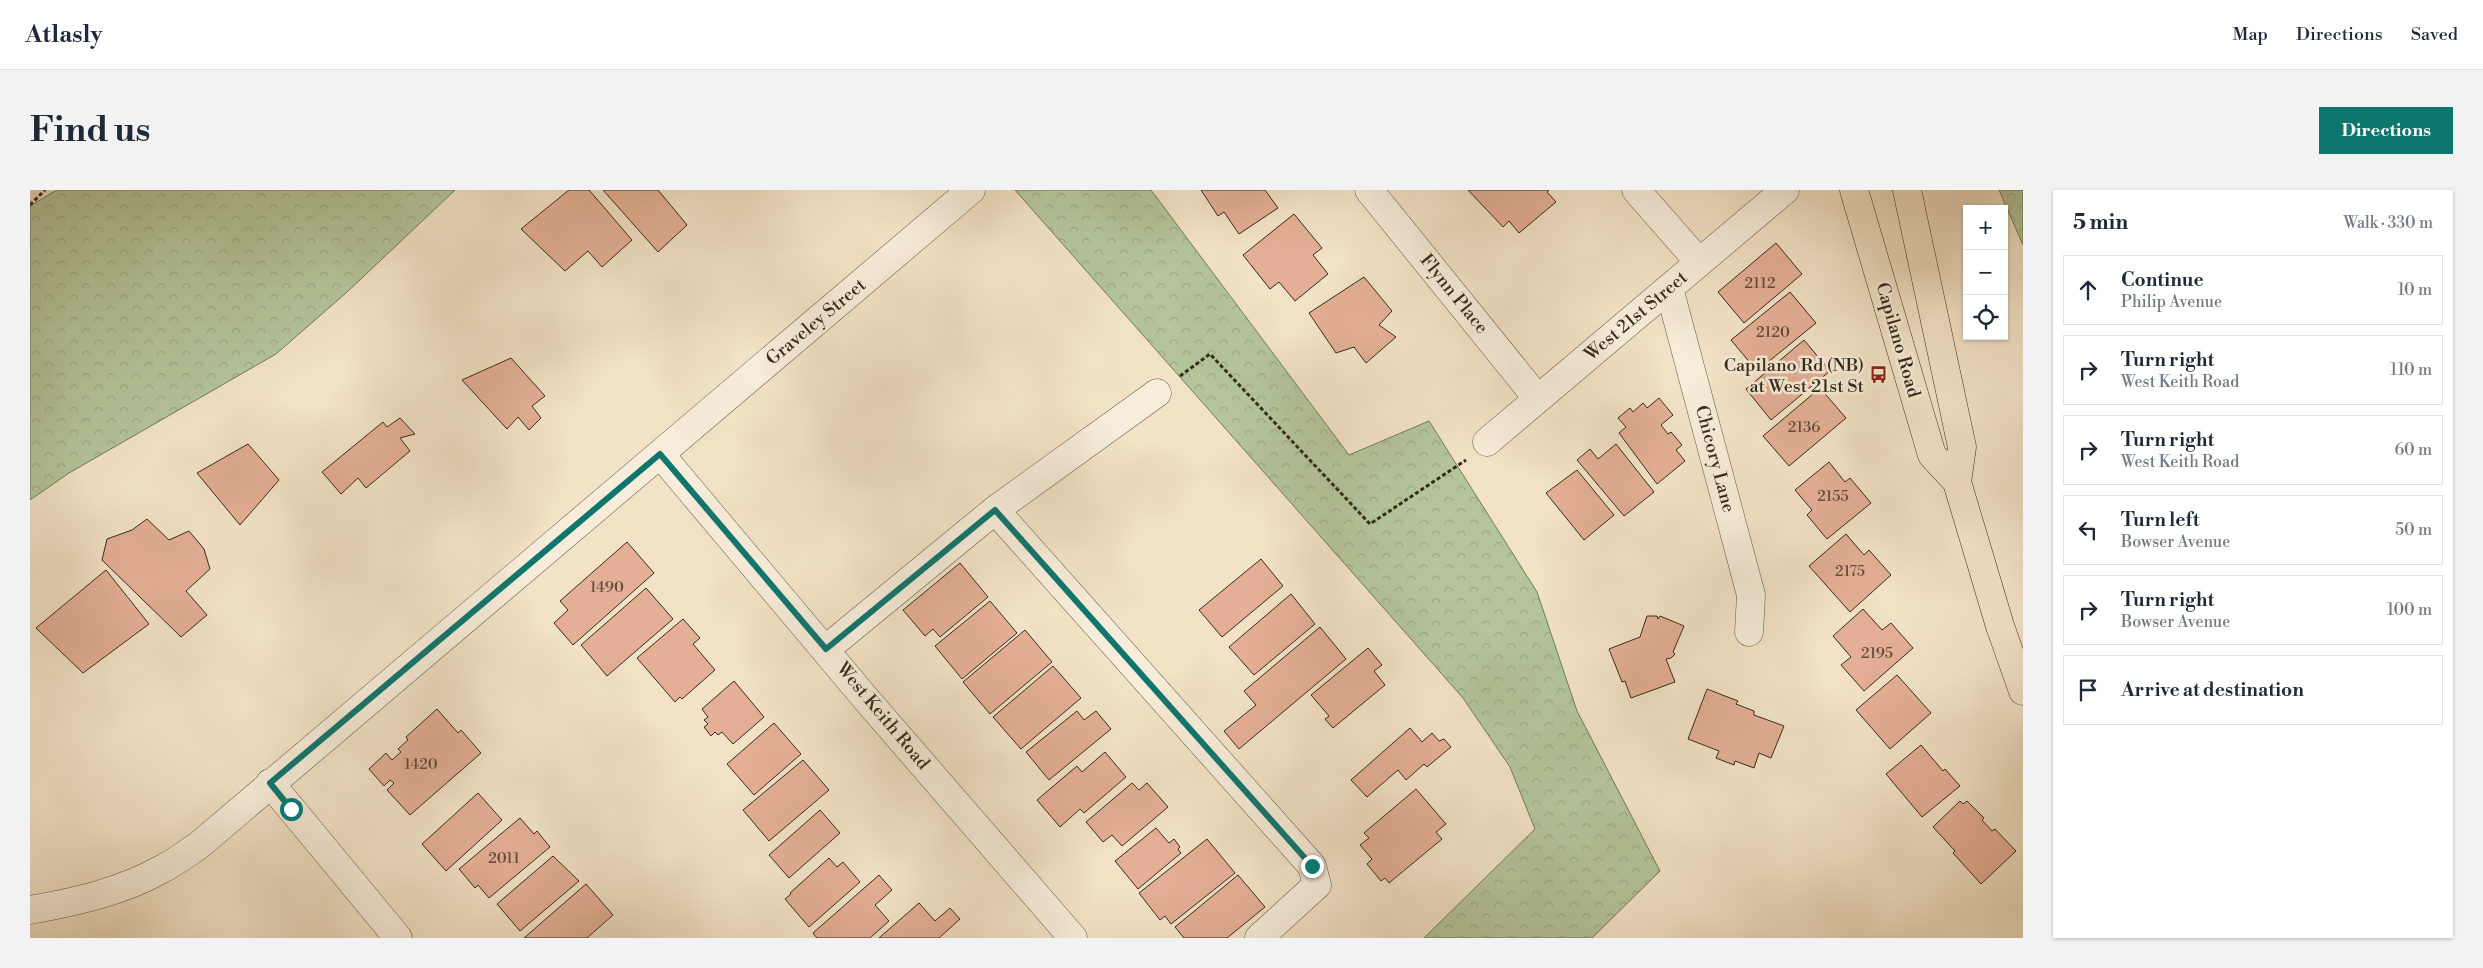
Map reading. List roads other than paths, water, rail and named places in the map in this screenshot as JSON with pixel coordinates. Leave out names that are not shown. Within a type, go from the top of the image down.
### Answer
[{"type":"main road","name":"Capilano Road","points":[[1854,190],[1932,455],[1957,482]]},
{"type":"main road","name":"Capilano Road","points":[[1907,190],[1962,447],[1957,482],[2000,626],[2023,691]]},
{"type":"street","name":"Graveley Street","points":[[660,454],[971,190]]},
{"type":"street","name":"Flynn Place","points":[[1369,190],[1538,398]]},
{"type":"street","points":[[1636,190],[1699,262]]},
{"type":"street","name":"West 21st Street","points":[[1479,449],[1785,190]]},
{"type":"street","name":"Chicory Lane","points":[[1669,288],[1752,595],[1749,632]]},
{"type":"street","points":[[826,649],[995,510],[1157,393]]},
{"type":"street","name":"West Keith Road","points":[[660,454],[866,698],[1073,938]]},
{"type":"street","points":[[30,910],[91,898],[162,870],[198,846],[660,454]]},
{"type":"street","points":[[995,510],[1312,866],[1317,885],[1259,938]]},
{"type":"street","points":[[270,783],[398,938]]},
{"type":"place","name":"Capilano Rd (NB) at West 21st St","points":[[1878,375]]}]
